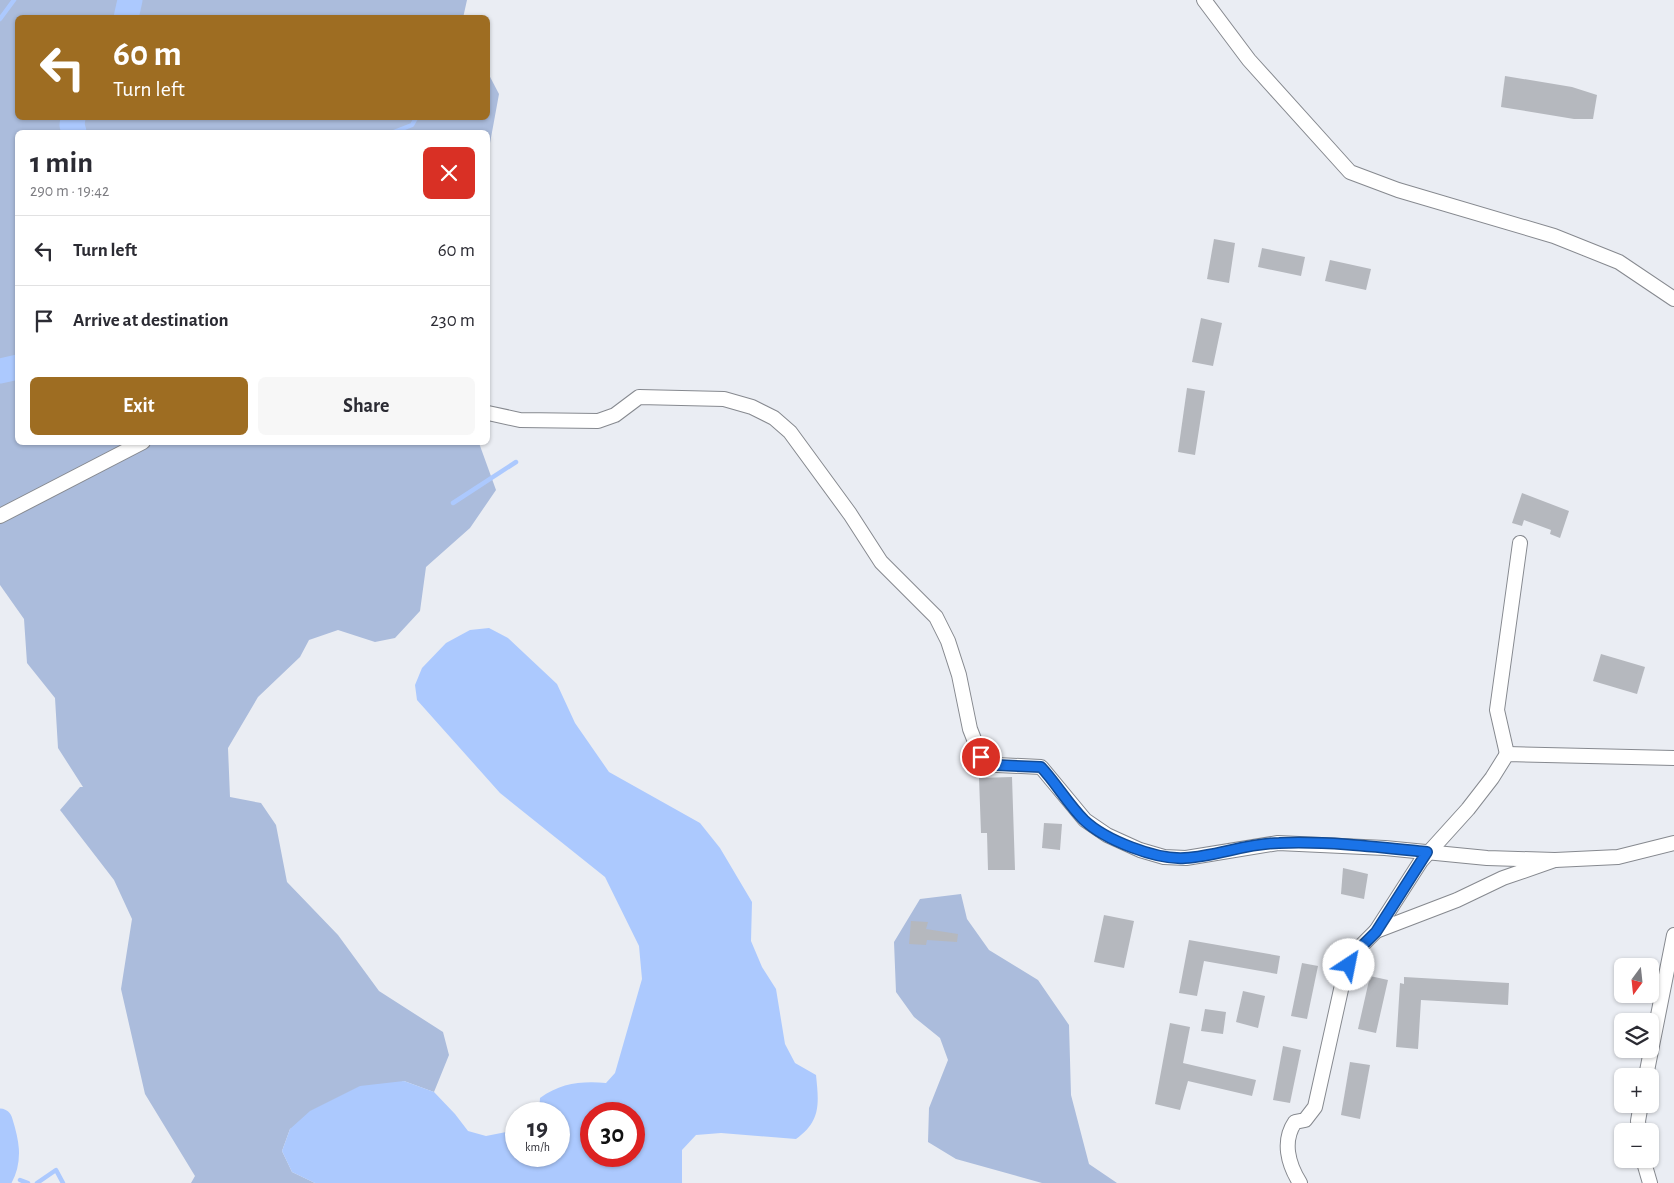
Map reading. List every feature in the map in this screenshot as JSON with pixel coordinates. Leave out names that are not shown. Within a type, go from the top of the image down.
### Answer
[{"type":"street","points":[[1204,0],[1261,73],[1350,172],[1398,190],[1554,236],[1619,262],[1674,299]]},
{"type":"street","points":[[490,413],[520,420],[598,421],[615,415],[639,397],[724,399],[752,407],[774,418],[790,432],[850,514],[881,562],[936,617],[948,641],[959,675],[970,728],[981,757],[996,765],[1041,767],[1085,820],[1140,850],[1164,857],[1186,858],[1278,842],[1555,860],[1618,857],[1674,842]]},
{"type":"street","points":[[0,516],[137,445]]},
{"type":"street","points":[[1300,1183],[1295,1175],[1287,1151],[1288,1132],[1295,1122],[1305,1120],[1315,1107],[1344,976],[1354,954],[1376,932],[1427,852],[1468,809],[1492,778],[1507,754],[1507,748],[1497,718],[1497,710],[1520,543]]},
{"type":"street","points":[[1507,754],[1674,758]]},
{"type":"street","points":[[1376,932],[1457,900],[1504,878],[1555,860]]},
{"type":"street","points":[[1648,1068],[1674,935]]},
{"type":"street","points":[[1646,1168],[1650,1183]]},
{"type":"shaded area","points":[[0,0],[467,0],[464,15],[15,15],[15,120],[490,120],[490,77],[499,94],[490,143],[490,130],[15,130],[15,445],[480,445],[496,490],[470,528],[426,567],[420,611],[395,638],[375,642],[338,630],[309,640],[300,657],[258,697],[228,748],[230,797],[261,803],[276,825],[287,882],[338,935],[379,991],[443,1032],[449,1055],[434,1092],[404,1081],[290,1129],[282,1151],[292,1172],[315,1183],[191,1183],[195,1176],[145,1094],[121,989],[132,919],[114,880],[60,810],[80,787],[83,787],[58,748],[55,698],[27,663],[24,619],[0,585]]},
{"type":"shaded area","points":[[489,628],[508,638],[557,684],[575,723],[609,772],[700,823],[720,848],[752,902],[751,941],[762,967],[776,989],[785,1044],[795,1063],[816,1075],[818,1103],[814,1118],[804,1132],[796,1139],[721,1133],[696,1135],[682,1150],[682,1183],[315,1183],[292,1172],[282,1151],[290,1129],[310,1111],[360,1086],[404,1081],[434,1092],[468,1131],[486,1136],[505,1132],[505,1167],[570,1167],[570,1102],[540,1102],[540,1098],[556,1089],[572,1084],[588,1082],[606,1083],[615,1073],[642,979],[639,946],[605,877],[500,793],[417,700],[415,685],[422,668],[446,643],[470,630]]},
{"type":"shaded area","points":[[961,894],[967,919],[989,950],[1038,980],[1069,1025],[1071,1095],[1089,1164],[1117,1183],[1042,1183],[956,1159],[928,1142],[929,1108],[948,1060],[940,1038],[914,1017],[896,992],[894,942],[920,899]]},
{"type":"building","points":[[1505,76],[1572,87],[1597,95],[1593,119],[1574,119],[1501,107]]},
{"type":"building","points":[[1214,239],[1235,243],[1229,283],[1207,279]]},
{"type":"building","points":[[1262,248],[1305,257],[1301,276],[1258,267]]},
{"type":"building","points":[[1330,260],[1371,269],[1366,290],[1325,281]]},
{"type":"building","points":[[1201,318],[1222,323],[1213,366],[1192,362]]},
{"type":"building","points":[[1187,388],[1205,391],[1195,455],[1178,452]]},
{"type":"building","points":[[1522,493],[1569,511],[1560,538],[1550,534],[1551,530],[1524,520],[1522,526],[1512,523]]},
{"type":"building","points":[[1601,654],[1645,667],[1637,694],[1593,681]]},
{"type":"building","points":[[1012,777],[1015,870],[988,870],[987,833],[981,833],[979,778]]},
{"type":"building","points":[[1044,823],[1062,824],[1060,850],[1042,848]]},
{"type":"building","points":[[1343,868],[1368,874],[1364,899],[1341,894]]},
{"type":"building","points":[[1104,915],[1134,921],[1124,968],[1094,962]]},
{"type":"building","points":[[911,921],[928,922],[926,929],[958,934],[957,942],[927,940],[926,945],[909,944]]},
{"type":"building","points":[[1189,940],[1280,956],[1277,974],[1204,961],[1197,996],[1179,993]]},
{"type":"building","points":[[1302,963],[1318,966],[1307,1019],[1291,1016]]},
{"type":"building","points":[[1370,976],[1388,980],[1376,1033],[1358,1029]]},
{"type":"building","points":[[1404,977],[1509,983],[1508,1005],[1421,1000],[1418,1049],[1396,1047],[1400,983],[1404,984]]},
{"type":"building","points":[[1243,991],[1265,996],[1258,1028],[1236,1022]]},
{"type":"building","points":[[1205,1009],[1226,1012],[1223,1034],[1201,1031]]},
{"type":"building","points":[[1170,1023],[1190,1027],[1183,1063],[1256,1080],[1252,1096],[1188,1081],[1180,1110],[1155,1104]]},
{"type":"building","points":[[1283,1046],[1301,1050],[1290,1103],[1273,1100]]},
{"type":"building","points":[[1350,1062],[1370,1065],[1360,1119],[1341,1115]]},
{"type":"waterway","points":[[0,19],[14,0]]},
{"type":"waterway","points":[[127,15],[130,0]]},
{"type":"waterway","points":[[73,120],[73,130]]},
{"type":"waterway","points":[[399,130],[412,125],[415,120]]},
{"type":"waterway","points":[[0,371],[15,368]]},
{"type":"waterway","points":[[453,503],[516,462]]},
{"type":"waterway","points":[[0,1121],[6,1142],[5,1164],[0,1178]]},
{"type":"waterway","points":[[37,1183],[56,1170],[63,1183]]},
{"type":"waterway","points":[[20,1180],[28,1183]]},
{"type":"route","points":[[981,757],[996,765],[1041,767],[1085,820],[1107,835],[1140,850],[1164,857],[1186,858],[1278,842],[1427,852],[1376,932],[1354,954],[1349,965]]}]
